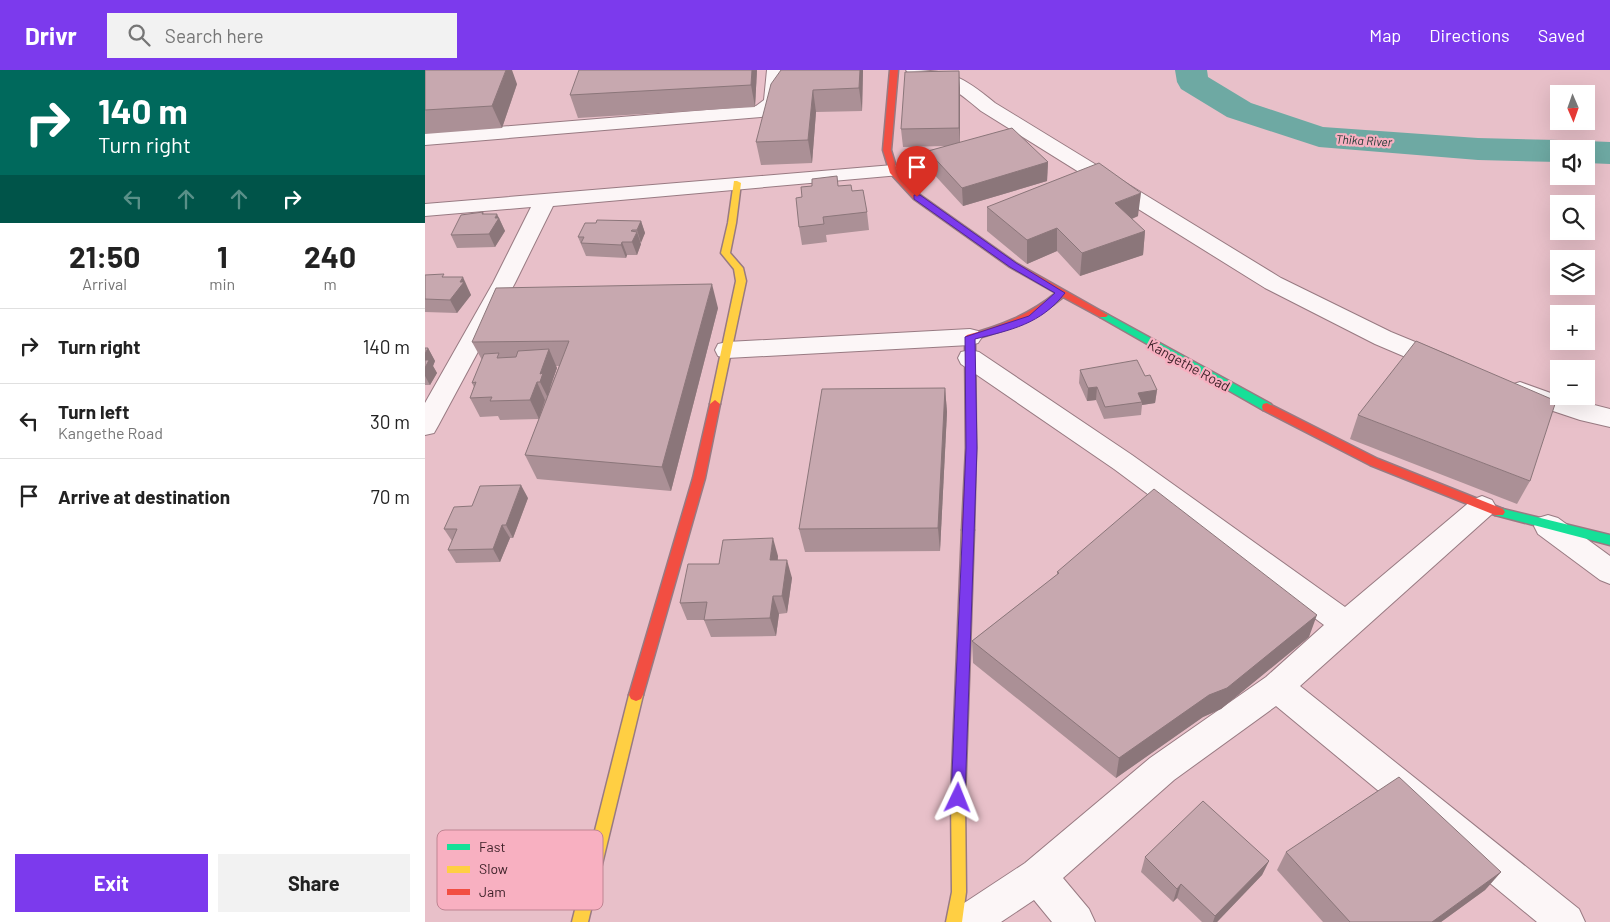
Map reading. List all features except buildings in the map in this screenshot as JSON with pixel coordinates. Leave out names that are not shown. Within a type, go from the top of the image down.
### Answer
[{"type":"street","points":[[425,139],[761,111],[773,102],[777,70]]},
{"type":"street","name":"Kangethe Road","points":[[894,70],[887,150],[893,171],[917,197],[1013,265],[1292,421],[1375,462],[1482,507],[1548,526],[1610,540]]},
{"type":"street","points":[[915,70],[949,79],[964,87],[988,107],[1273,283],[1383,338],[1465,372]]},
{"type":"street","points":[[425,210],[893,171]]},
{"type":"street","points":[[602,830],[629,720],[699,478],[727,350],[741,281],[738,268],[725,253],[732,223],[737,183]]},
{"type":"street","points":[[425,426],[504,282],[545,200]]},
{"type":"street","points":[[727,350],[970,348],[1033,318],[1061,293]]},
{"type":"street","points":[[970,348],[1346,624]]},
{"type":"street","points":[[954,922],[959,892],[958,798],[971,448],[970,348]]},
{"type":"street","points":[[1499,384],[1589,414],[1610,418]]},
{"type":"street","points":[[969,922],[1038,876],[1162,769],[1277,688],[1346,624],[1482,507]]},
{"type":"street","points":[[1548,526],[1610,572]]},
{"type":"street","points":[[1277,688],[1566,922]]},
{"type":"street","points":[[1038,876],[1076,922]]},
{"type":"waterway","name":"Thika River","points":[[1191,70],[1193,82],[1239,110],[1319,137],[1478,149],[1550,151]]},
{"type":"waterway","name":"Thika River","points":[[1595,152],[1610,153]]},
{"type":"traffic: fast","points":[[1103,315],[1267,407]]},
{"type":"traffic: fast","points":[[1499,512],[1610,540]]},
{"type":"traffic: slow","points":[[715,404],[741,281],[738,268],[725,253],[732,223],[737,183]]},
{"type":"traffic: slow","points":[[954,922],[959,892],[958,798],[968,530]]},
{"type":"traffic: slow","points":[[603,830],[636,695]]},
{"type":"traffic: slow","points":[[580,922],[583,910]]},
{"type":"traffic: jam","points":[[894,70],[887,150],[893,171],[917,197],[1013,265],[1103,315]]},
{"type":"traffic: jam","points":[[968,530],[971,448],[970,337],[1019,321],[1040,310],[1061,293]]},
{"type":"traffic: jam","points":[[636,695],[699,478],[715,404]]},
{"type":"traffic: jam","points":[[1267,407],[1374,462],[1499,512]]},
{"type":"route","points":[[917,197],[1013,265],[1061,293],[1033,318],[1013,326],[970,337],[971,448],[958,798]]}]
